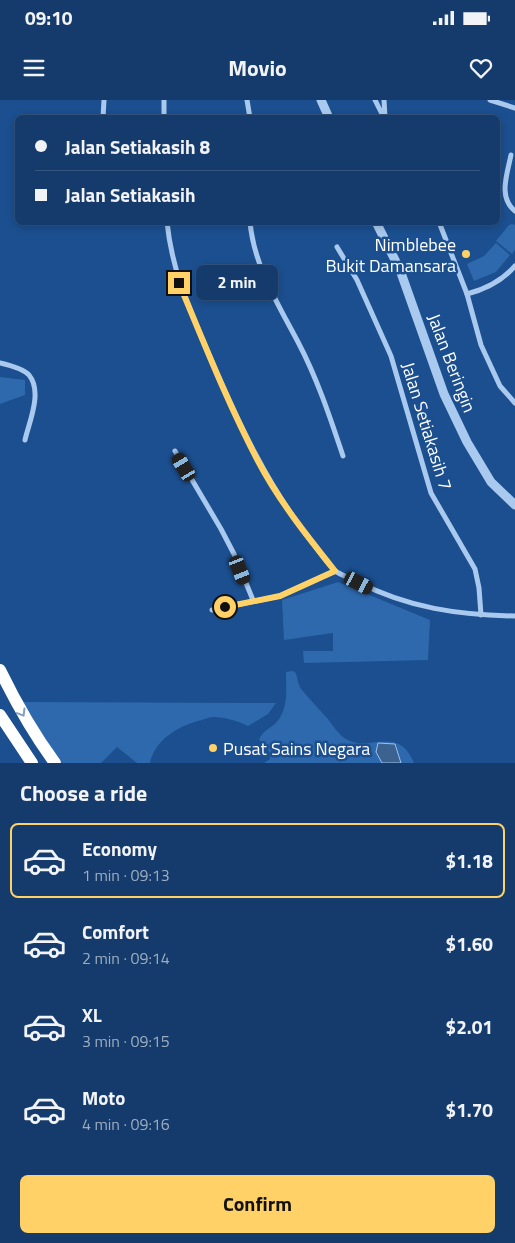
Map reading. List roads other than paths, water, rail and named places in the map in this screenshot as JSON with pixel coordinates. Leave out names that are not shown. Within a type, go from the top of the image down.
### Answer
[{"type":"highway","points":[[0,670],[18,708],[56,763]]},
{"type":"highway","points":[[0,715],[32,763]]},
{"type":"street","points":[[103,115],[104,100]]},
{"type":"street","points":[[164,100],[164,115]]},
{"type":"street","points":[[247,100],[250,115]]},
{"type":"street","points":[[321,100],[328,115]]},
{"type":"street","points":[[375,100],[382,115]]},
{"type":"street","points":[[384,100],[384,115]]},
{"type":"street","points":[[490,100],[515,108]]},
{"type":"street","points":[[512,155],[505,193],[508,205],[515,211]]},
{"type":"street","points":[[168,225],[169,240],[179,283],[225,393],[258,462],[296,522],[335,571],[380,592],[431,609],[481,615],[515,616]]},
{"type":"street","points":[[251,225],[255,250],[275,302],[298,343],[326,403],[342,456]]},
{"type":"street","name":"Jalan Beringin","points":[[378,225],[400,270],[444,394],[467,442],[491,482],[515,505]]},
{"type":"street","points":[[440,225],[467,294],[481,344],[500,386],[515,403]]},
{"type":"street","name":"Jalan Setiakasih 7","points":[[337,247],[357,280],[391,356],[406,414],[431,493],[475,570],[479,588],[481,615]]},
{"type":"street","points":[[467,294],[491,286],[514,270]]},
{"type":"street","points":[[0,363],[17,368],[28,375],[33,386],[35,399],[25,440]]},
{"type":"street","points":[[174,451],[221,529],[234,554],[253,600]]},
{"type":"street","points":[[212,610],[253,600],[280,596],[335,571]]},
{"type":"place","name":"Nimblebee Bukit Damansara","points":[[466,254]]},
{"type":"place","name":"Pusat Sains Negara","points":[[213,748]]}]
